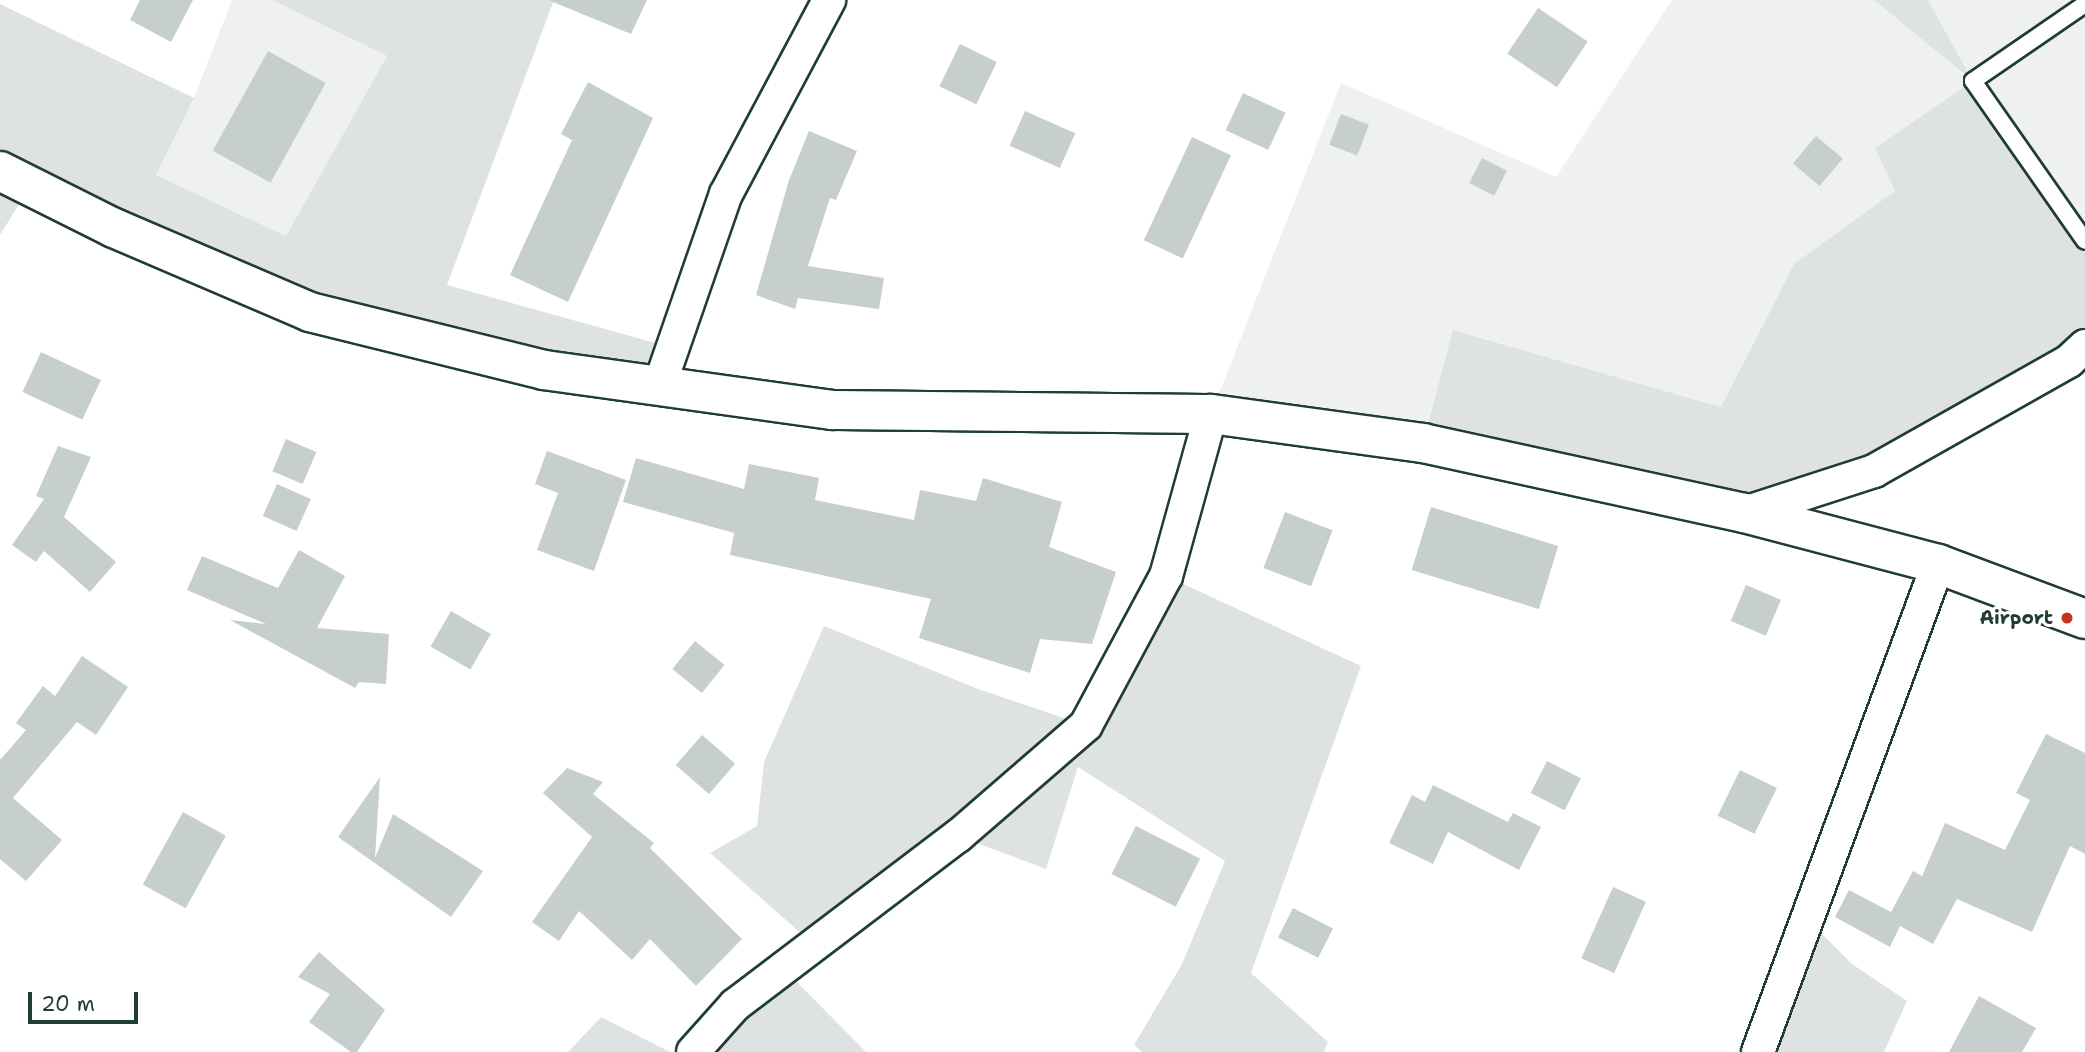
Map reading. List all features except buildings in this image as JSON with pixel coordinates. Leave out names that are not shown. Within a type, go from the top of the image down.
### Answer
[{"type":"main road","points":[[0,170],[114,228],[310,312],[544,370],[832,410],[1211,414],[1423,443],[1744,513],[1938,564],[2085,619]]},
{"type":"street","points":[[659,387],[726,194],[828,0]]},
{"type":"street","points":[[1744,513],[1874,471],[2069,360],[2085,346]]},
{"type":"street","points":[[693,1052],[734,1005],[958,836],[1086,725],[1166,576],[1211,414]]},
{"type":"street","points":[[1758,1052],[1938,564]]},
{"type":"lane","points":[[2085,4],[1973,81],[2085,241]]},
{"type":"shaded area","points":[[232,0],[272,0],[387,56],[286,236],[156,175],[194,98]]},
{"type":"shaded area","points":[[272,0],[554,0],[447,285],[670,347],[659,387],[310,312],[29,188],[0,235],[0,4],[194,98],[156,175],[286,236],[387,56]]},
{"type":"shaded area","points":[[1672,0],[1874,0],[1972,79],[1928,0],[2085,0],[2085,241],[1896,191],[1794,264],[1721,407],[1454,330],[1423,443],[1211,414],[1341,83],[1556,177]]},
{"type":"shaded area","points":[[1874,0],[1928,0],[1973,81]]},
{"type":"shaded area","points":[[1973,81],[2085,241],[2085,346],[1874,471],[1744,513],[1423,443],[1453,330],[1721,407],[1794,264],[1895,191],[1875,148]]},
{"type":"shaded area","points":[[1166,576],[1361,666],[1251,973],[1328,1042],[1324,1052],[1142,1052],[1134,1045],[1182,964],[1225,861],[1078,767],[1046,869],[958,836],[812,943],[710,853],[757,826],[764,762],[824,626],[978,689],[1085,725]]},
{"type":"shaded area","points":[[1807,919],[1852,964],[1907,1001],[1884,1052],[1758,1052]]},
{"type":"shaded area","points":[[782,967],[866,1052],[693,1052]]},
{"type":"shaded area","points":[[601,1017],[670,1052],[568,1052]]},
{"type":"place","name":"Airport","points":[[2067,618]]}]
